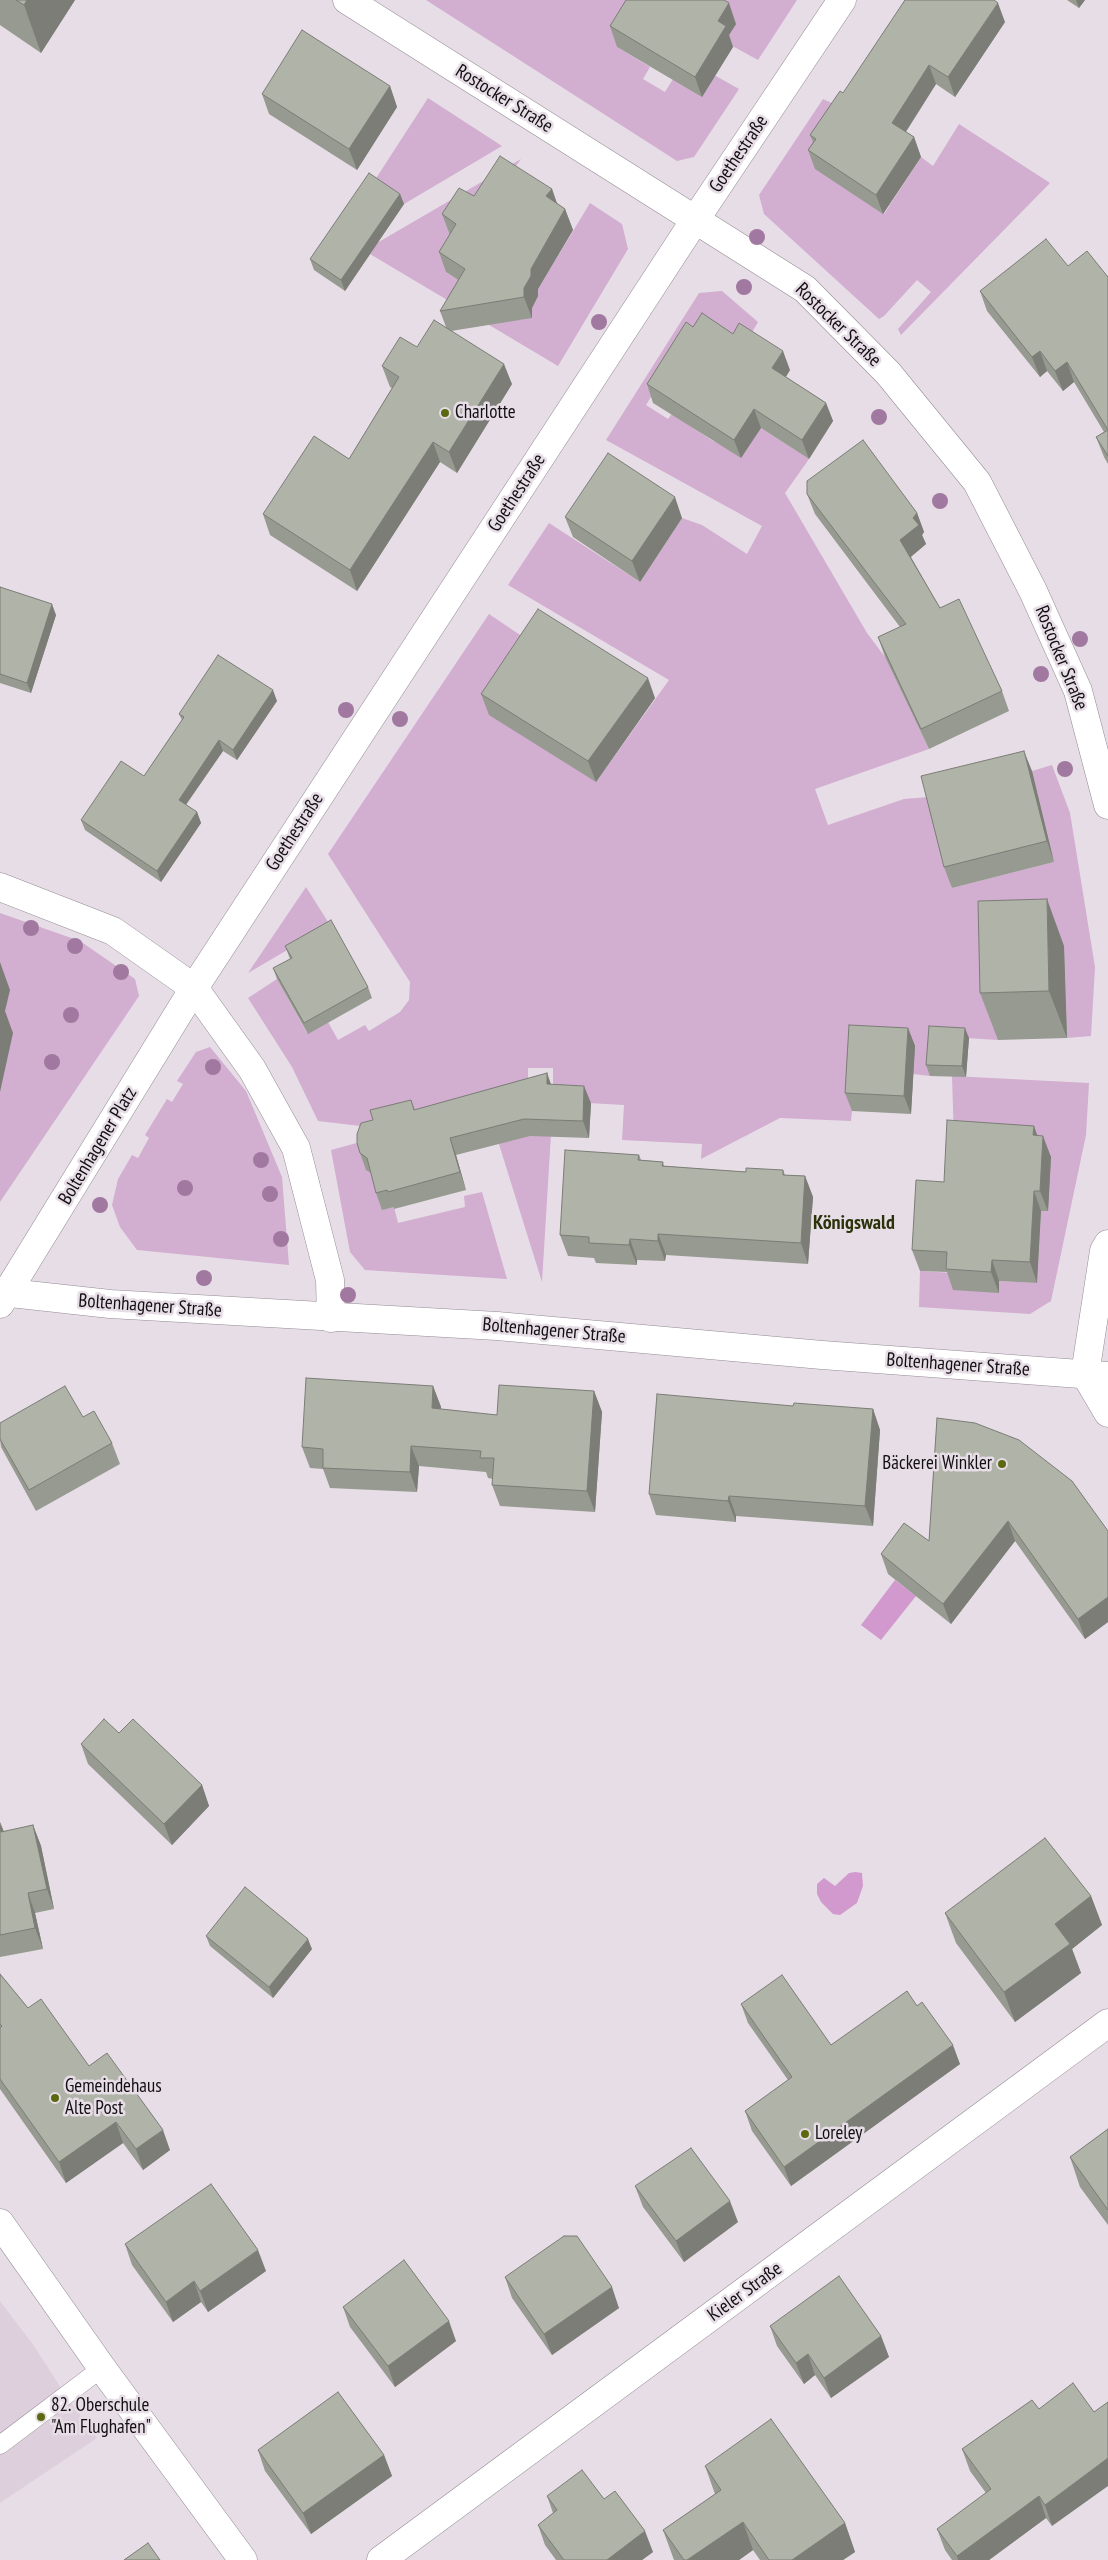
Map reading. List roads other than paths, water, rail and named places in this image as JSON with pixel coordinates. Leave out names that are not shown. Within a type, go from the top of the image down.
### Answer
[{"type":"street","name":"Rostocker Straße","points":[[347,0],[805,289],[910,397],[977,482],[1033,591],[1078,691],[1108,805]]},
{"type":"street","name":"Goethestraße","points":[[194,988],[695,220],[842,0]]},
{"type":"street","points":[[0,887],[113,931],[194,988],[252,1069],[296,1148],[330,1280],[331,1318]]},
{"type":"street","name":"Boltenhagener Platz","points":[[2,1296],[194,988]]},
{"type":"street","points":[[1108,1244],[1104,1251],[1096,1375],[1108,1413]]},
{"type":"street","name":"Boltenhagener Straße","points":[[2,1296],[331,1318],[497,1326],[815,1355],[1096,1375]]},
{"type":"street","name":"Kieler Straße","points":[[381,2560],[1108,2023]]},
{"type":"street","points":[[0,2224],[102,2368],[243,2560]]},
{"type":"lane","points":[[0,2445],[102,2368]]},
{"type":"place","name":"Charlotte","points":[[445,413]]},
{"type":"place","name":"Bäckerei Winkler","points":[[1002,1464]]},
{"type":"place","name":"Gemeindehaus Alte Post","points":[[55,2098]]},
{"type":"place","name":"Loreley","points":[[805,2134]]},
{"type":"place","name":"82. Oberschule \"Am Flughafen\"","points":[[41,2417]]},
{"type":"district","name":"Königswald","points":[[854,1223]]}]
